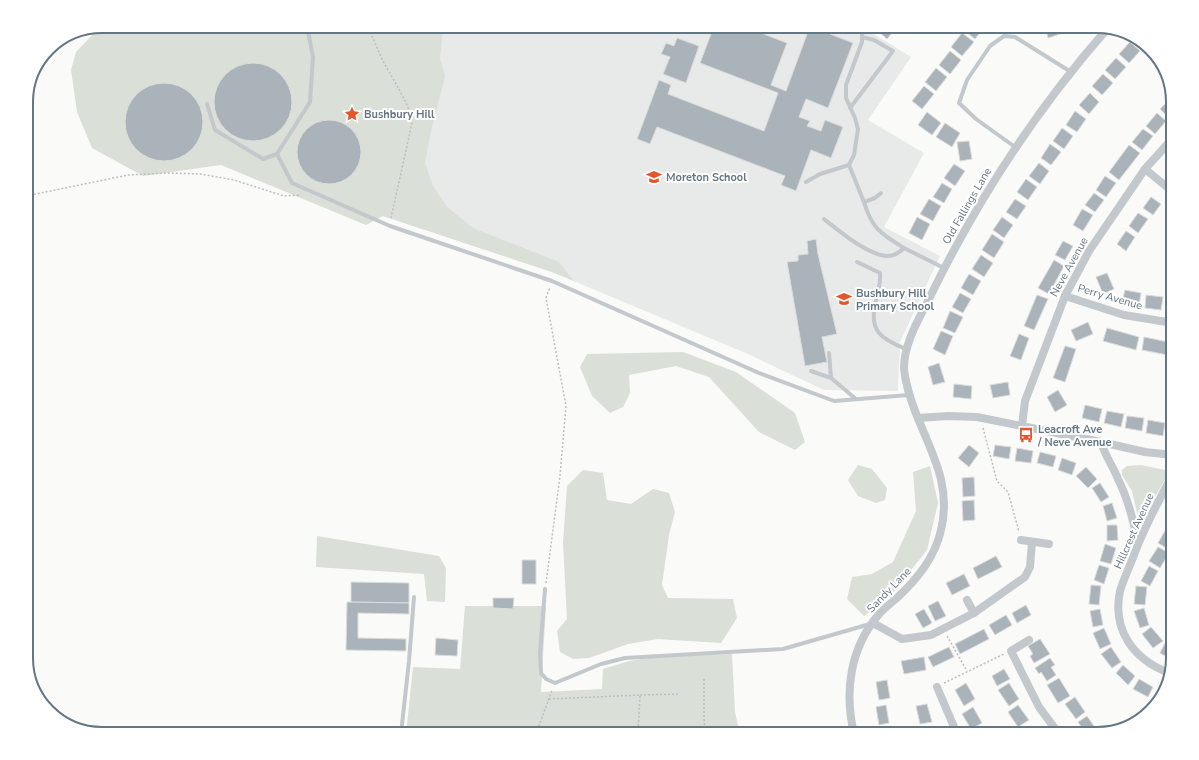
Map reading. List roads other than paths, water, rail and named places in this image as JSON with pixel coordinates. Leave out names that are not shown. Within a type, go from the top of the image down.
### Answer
[{"type":"street","name":"Old Fallings Lane","points":[[918,418],[909,395],[904,370],[906,349],[944,268],[977,208],[1015,147],[1054,93],[1103,34]]},
{"type":"street","name":"Neve Avenue","points":[[1022,426],[1025,401],[1065,296],[1089,251],[1144,169],[1166,145]]},
{"type":"street","points":[[1144,169],[1166,186]]},
{"type":"street","name":"Perry Avenue","points":[[1065,296],[1124,315],[1166,322]]},
{"type":"street","points":[[918,418],[948,416],[981,418],[1145,452],[1166,454]]},
{"type":"street","name":"Sandy Lane","points":[[853,727],[849,707],[850,680],[860,646],[873,623],[881,613],[915,580],[924,569],[937,544],[942,530],[944,508],[943,487],[939,469],[918,418]]},
{"type":"street","points":[[1101,442],[1104,452],[1118,478],[1129,506],[1138,542]]},
{"type":"street","name":"Hillcrest Avenue","points":[[1164,671],[1155,668],[1133,649],[1124,636],[1119,622],[1119,606],[1120,592],[1138,542],[1166,488]]},
{"type":"street","points":[[1021,540],[1049,544]]},
{"type":"street","points":[[873,623],[902,639],[931,635],[974,613],[1025,577],[1030,567],[1032,542]]},
{"type":"street","points":[[967,600],[974,613]]},
{"type":"street","points":[[1029,640],[1011,651],[1039,707],[1054,727]]},
{"type":"street","points":[[937,686],[954,727]]},
{"type":"lane","points":[[207,104],[215,130],[263,159],[277,154],[310,102],[314,57],[309,33]]},
{"type":"lane","points":[[862,33],[862,42],[846,85],[846,98],[858,129],[854,154],[849,165],[871,221],[876,228],[892,241],[944,268]]},
{"type":"lane","points":[[1015,147],[976,119],[959,103],[967,80],[990,46],[1004,36],[1015,37],[1071,73]]},
{"type":"lane","points":[[850,108],[893,51],[874,40],[862,37]]},
{"type":"lane","points":[[277,154],[292,183],[390,226],[552,281],[759,373],[834,401],[909,395]]},
{"type":"lane","points":[[806,182],[820,174],[849,165]]},
{"type":"lane","points":[[864,202],[875,198],[880,193]]},
{"type":"lane","points":[[824,219],[851,240],[880,255],[894,255],[904,248]]},
{"type":"lane","points":[[857,262],[880,273],[881,283],[873,312],[875,329],[888,342],[906,349]]},
{"type":"lane","points":[[829,353],[831,378]]},
{"type":"lane","points":[[811,371],[831,378],[857,399]]},
{"type":"lane","points":[[545,589],[540,653],[541,673],[546,679],[555,683],[581,674],[601,664],[625,658],[783,649],[873,623]]},
{"type":"lane","points":[[402,727],[410,661],[414,598]]},
{"type":"place","name":"Bushbury Hill","points":[[352,114]]},
{"type":"place","name":"Moreton School","points":[[654,177]]},
{"type":"place","name":"Bushbury Hill Primary School","points":[[844,299]]},
{"type":"place","name":"Leacroft Ave / Neve Avenue","points":[[1026,435]]}]
